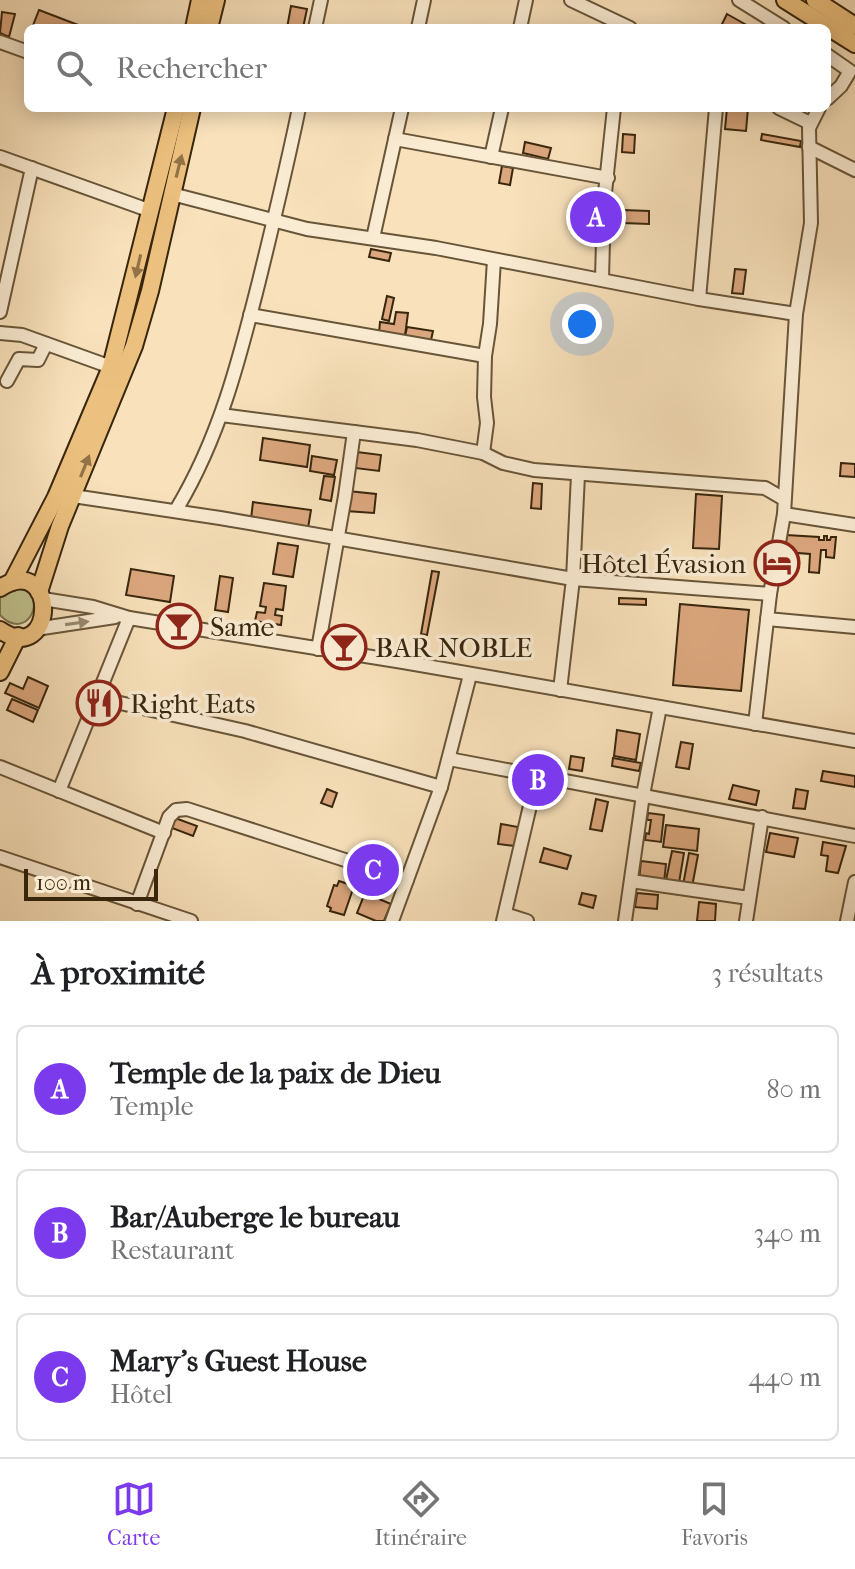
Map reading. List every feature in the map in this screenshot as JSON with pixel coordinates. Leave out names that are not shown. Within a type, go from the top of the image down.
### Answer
[{"type":"main road","points":[[195,24],[200,0]]},
{"type":"main road","points":[[210,24],[216,0]]},
{"type":"main road","points":[[785,0],[821,24]]},
{"type":"main road","points":[[815,0],[855,26]]},
{"type":"main road","points":[[831,30],[855,44]]},
{"type":"main road","points":[[6,585],[56,497],[111,367],[151,211],[171,112]]},
{"type":"main road","points":[[0,630],[18,636],[36,629],[44,615],[41,596],[50,552],[134,346],[150,291],[191,112]]},
{"type":"main road","points":[[6,585],[27,583],[41,596]]},
{"type":"main road","points":[[0,672],[18,636]]},
{"type":"street","points":[[316,24],[321,0]]},
{"type":"street","points":[[419,24],[424,0]]},
{"type":"street","points":[[521,24],[526,0]]},
{"type":"street","points":[[571,0],[613,24]]},
{"type":"street","points":[[739,0],[778,24]]},
{"type":"street","points":[[0,42],[24,51]]},
{"type":"street","points":[[831,58],[852,73],[831,95]]},
{"type":"street","points":[[176,510],[204,458],[240,360],[298,112]]},
{"type":"street","points":[[373,238],[401,112]]},
{"type":"street","points":[[491,157],[501,112]]},
{"type":"street","points":[[602,279],[604,202],[614,112]]},
{"type":"street","points":[[699,299],[716,112]]},
{"type":"street","points":[[787,112],[810,123]]},
{"type":"street","points":[[755,724],[770,594],[784,514],[796,314],[811,223],[810,123],[817,112]]},
{"type":"street","points":[[395,139],[608,178]]},
{"type":"street","points":[[809,147],[855,170]]},
{"type":"street","points":[[0,157],[151,211]]},
{"type":"street","points":[[0,312],[32,168]]},
{"type":"street","points":[[172,194],[273,222],[796,314]]},
{"type":"street","points":[[483,453],[487,423],[485,356],[494,260]]},
{"type":"street","points":[[250,315],[485,356]]},
{"type":"street","points":[[0,333],[22,335],[111,367]]},
{"type":"street","points":[[7,381],[19,359],[38,360],[46,344]]},
{"type":"street","points":[[221,415],[417,440],[483,453],[519,468],[749,486],[765,488],[784,499]]},
{"type":"street","points":[[318,649],[354,432]]},
{"type":"street","points":[[560,690],[573,579],[578,475]]},
{"type":"street","points":[[73,496],[176,510],[573,579],[770,594]]},
{"type":"street","points":[[784,514],[855,525]]},
{"type":"street","points":[[41,596],[124,617],[855,741]]},
{"type":"street","points":[[36,629],[124,617]]},
{"type":"street","points":[[59,791],[98,698],[124,617]]},
{"type":"street","points":[[767,619],[855,627]]},
{"type":"street","points":[[392,921],[441,787],[470,675]]},
{"type":"street","points":[[98,698],[245,731],[441,787]]},
{"type":"street","points":[[625,921],[643,795],[660,707]]},
{"type":"street","points":[[449,759],[855,836]]},
{"type":"street","points":[[0,767],[164,833]]},
{"type":"street","points":[[527,921],[504,917],[537,776]]},
{"type":"street","points":[[137,904],[169,817],[176,810],[187,809],[407,880]]},
{"type":"street","points":[[746,921],[762,817]]},
{"type":"street","points":[[0,857],[191,921]]},
{"type":"street","points":[[631,881],[749,898]]},
{"type":"street","points":[[847,921],[855,882]]},
{"type":"green space","points":[[26,588],[34,597],[29,618],[19,624],[7,621],[0,615],[0,595],[3,591]]},
{"type":"building","points":[[291,6],[307,9],[304,24],[288,24]]},
{"type":"building","points":[[39,10],[76,24],[34,24]]},
{"type":"building","points":[[2,12],[15,14],[9,37],[0,33]]},
{"type":"building","points":[[727,14],[745,24],[722,24]]},
{"type":"building","points":[[727,112],[748,112],[746,131],[725,129]]},
{"type":"building","points":[[623,134],[635,135],[634,153],[622,152]]},
{"type":"building","points":[[762,134],[801,141],[800,147],[761,140]]},
{"type":"building","points":[[525,142],[551,148],[548,159],[523,153]]},
{"type":"building","points":[[502,166],[513,168],[510,185],[499,183]]},
{"type":"building","points":[[623,210],[649,211],[649,224],[623,223]]},
{"type":"building","points":[[371,249],[391,253],[389,261],[369,257]]},
{"type":"building","points":[[735,269],[746,270],[743,294],[732,293]]},
{"type":"building","points":[[387,296],[394,298],[389,321],[382,319]]},
{"type":"building","points":[[396,312],[408,313],[405,336],[379,333],[380,322],[394,324]]},
{"type":"building","points":[[407,327],[433,331],[431,340],[405,336]]},
{"type":"building","points":[[263,438],[310,445],[307,467],[260,460]]},
{"type":"building","points":[[357,452],[381,455],[379,471],[355,468]]},
{"type":"building","points":[[312,456],[337,460],[334,475],[310,471]]},
{"type":"building","points":[[841,463],[855,464],[855,477],[840,476]]},
{"type":"building","points":[[324,476],[335,477],[331,501],[320,499]]},
{"type":"building","points":[[533,483],[542,484],[541,509],[531,508]]},
{"type":"building","points":[[348,491],[376,494],[374,513],[346,511]]},
{"type":"building","points":[[696,494],[722,496],[719,549],[693,548]]},
{"type":"building","points":[[253,502],[311,510],[308,528],[251,519]]},
{"type":"building","points":[[786,535],[819,537],[819,540],[824,540],[824,536],[827,540],[836,537],[834,558],[826,557],[826,550],[821,550],[819,573],[809,572],[810,554],[785,552]]},
{"type":"building","points":[[278,543],[298,546],[293,577],[273,574]]},
{"type":"building","points":[[131,569],[174,576],[170,602],[126,595]]},
{"type":"building","points":[[432,571],[439,572],[427,635],[421,634]]},
{"type":"building","points":[[220,576],[233,578],[228,612],[215,610]]},
{"type":"building","points":[[264,583],[286,586],[283,610],[276,609],[275,615],[282,616],[281,625],[255,621],[257,612],[265,613],[266,607],[260,606]]},
{"type":"building","points":[[619,598],[646,599],[646,605],[619,604]]},
{"type":"building","points":[[680,604],[749,610],[741,691],[673,685]]},
{"type":"building","points":[[28,677],[48,686],[39,708],[5,693],[10,683],[23,689]]},
{"type":"building","points":[[12,699],[38,710],[33,722],[7,710]]},
{"type":"building","points":[[617,730],[640,734],[636,760],[614,756]]},
{"type":"building","points":[[681,742],[693,744],[689,769],[676,767]]},
{"type":"building","points":[[571,756],[584,758],[582,771],[569,769]]},
{"type":"building","points":[[613,758],[641,763],[639,771],[612,766]]},
{"type":"building","points":[[823,771],[855,776],[855,787],[821,781]]},
{"type":"building","points":[[733,785],[759,791],[756,805],[729,799]]},
{"type":"building","points":[[327,789],[337,793],[332,807],[321,803]]},
{"type":"building","points":[[796,789],[808,791],[805,809],[793,808]]},
{"type":"building","points":[[596,799],[608,802],[602,831],[590,829]]},
{"type":"building","points":[[648,813],[664,815],[661,842],[645,840],[651,820],[647,820]]},
{"type":"building","points":[[175,818],[197,826],[193,836],[172,828]]},
{"type":"building","points":[[501,824],[518,827],[515,846],[498,844]]},
{"type":"building","points":[[666,825],[699,829],[697,851],[663,847]]},
{"type":"building","points":[[770,833],[798,838],[794,857],[766,852]]},
{"type":"building","points":[[823,842],[846,846],[838,873],[826,871],[828,856],[821,855]]},
{"type":"building","points":[[544,848],[571,856],[567,869],[540,862]]},
{"type":"building","points":[[672,851],[684,853],[679,883],[666,880]]},
{"type":"building","points":[[689,853],[698,855],[692,887],[683,885]]},
{"type":"building","points":[[641,861],[666,864],[664,882],[639,880]]},
{"type":"building","points":[[339,881],[354,886],[344,915],[330,911],[331,908],[327,906],[334,885],[337,886]]},
{"type":"building","points":[[365,893],[391,904],[384,921],[357,913]]},
{"type":"building","points":[[582,893],[596,896],[593,908],[579,904]]},
{"type":"building","points":[[637,893],[658,895],[657,909],[635,907]]},
{"type":"building","points":[[699,902],[716,904],[715,921],[697,921]]},
{"type":"place","name":"Temple de la paix de Dieu","points":[[596,217]]},
{"type":"place","name":"Hôtel Évasion","points":[[777,563]]},
{"type":"place","name":"Same","points":[[179,626]]},
{"type":"place","name":"BAR NOBLE","points":[[344,647]]},
{"type":"place","name":"Right Eats","points":[[99,703]]},
{"type":"place","name":"Bar/Auberge le bureau","points":[[538,780]]},
{"type":"place","name":"Mary's Guest House","points":[[373,870]]}]
